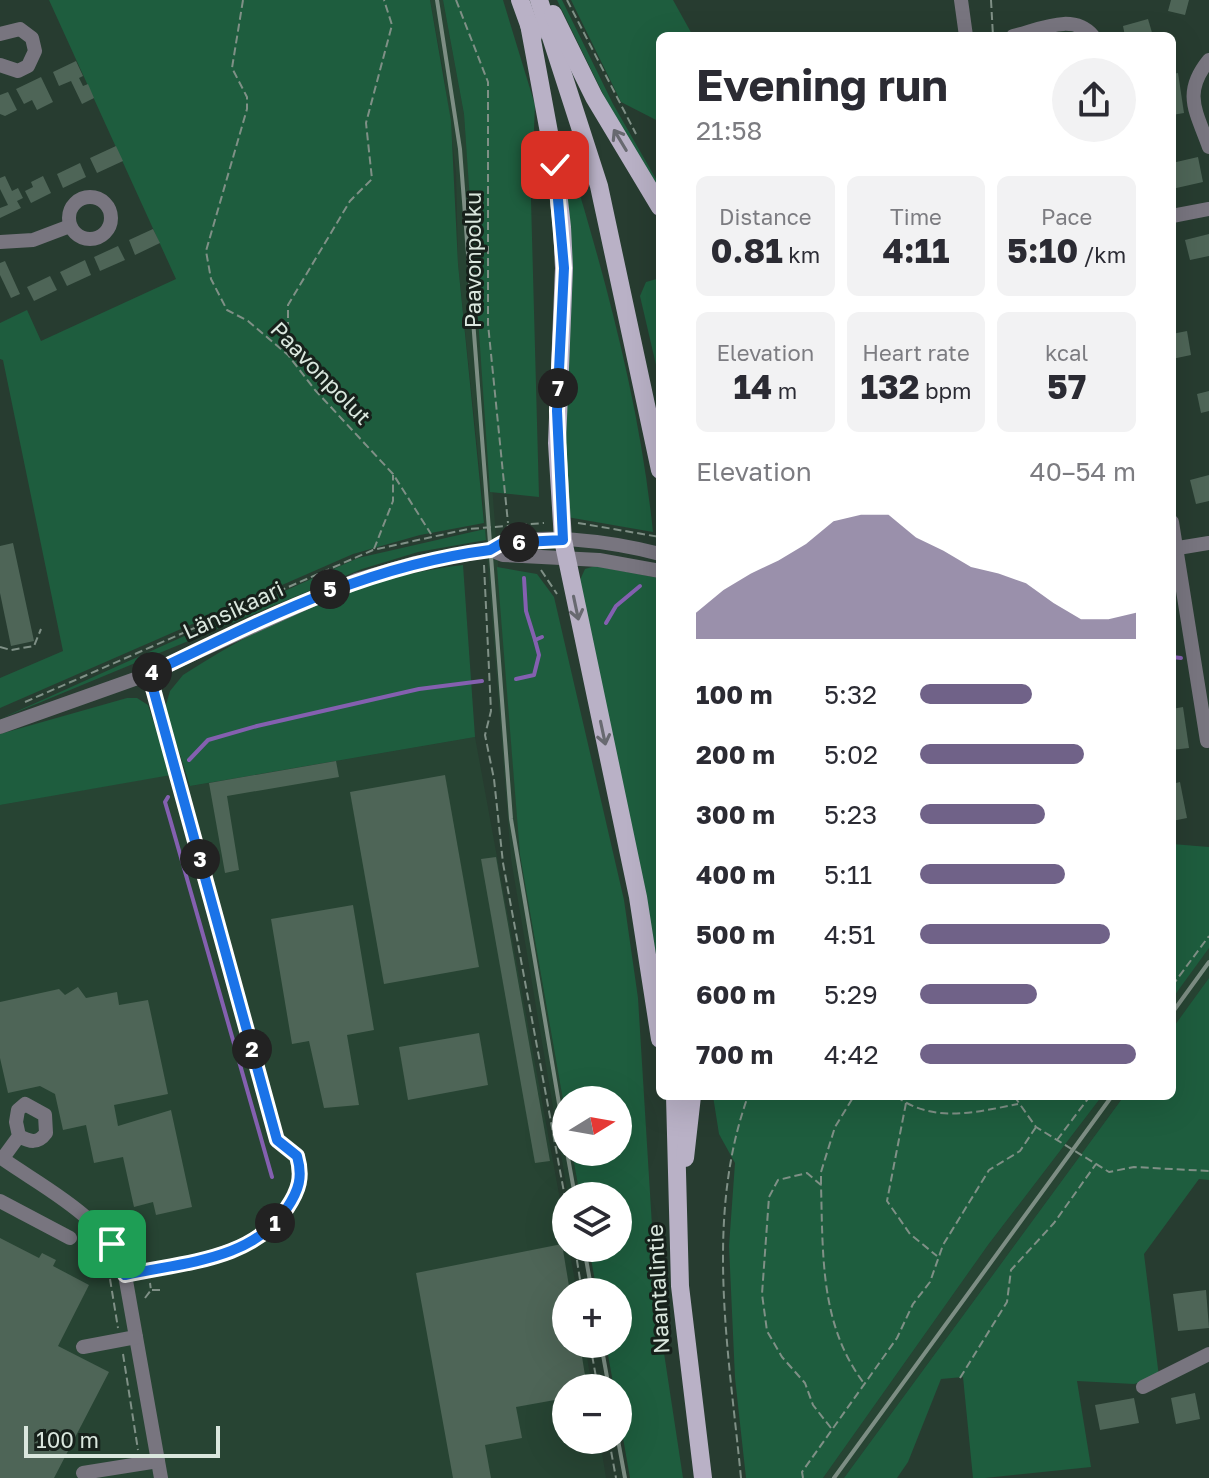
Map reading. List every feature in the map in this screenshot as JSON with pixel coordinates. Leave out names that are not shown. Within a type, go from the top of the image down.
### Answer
[{"type":"main road","points":[[520,0],[560,101],[619,276]]},
{"type":"main road","points":[[539,0],[599,186],[656,451]]},
{"type":"main road","points":[[546,0],[594,97],[656,200]]},
{"type":"main road","points":[[529,24],[550,136],[562,227],[564,268],[557,443],[565,549],[638,897],[656,1013]]},
{"type":"main road","points":[[669,1100],[675,1150]]},
{"type":"main road","name":"Naantalintie","points":[[675,1100],[687,1364],[703,1478]]},
{"type":"main road","points":[[678,1217],[692,1100]]},
{"type":"street","points":[[961,0],[965,32]]},
{"type":"street","points":[[1030,32],[1069,23],[1079,24],[1088,32]]},
{"type":"street","points":[[0,34],[12,28],[27,33],[35,51],[28,66],[18,71],[0,65]]},
{"type":"street","points":[[1209,60],[1192,88],[1192,99],[1209,147]]},
{"type":"street","points":[[1176,215],[1209,209]]},
{"type":"street","points":[[0,242],[33,240],[70,226]]},
{"type":"street","name":"Länsikaari","points":[[0,727],[149,674],[356,580],[415,563],[486,551],[502,543],[656,554]]},
{"type":"street","points":[[1176,549],[1209,543]]},
{"type":"street","name":"Länsikaari","points":[[565,549],[656,570]]},
{"type":"street","points":[[1176,561],[1207,741]]},
{"type":"street","points":[[125,1275],[251,1244],[284,1213],[302,1175],[297,1156],[277,1140],[149,674]]},
{"type":"street","points":[[19,1136],[1,1158],[104,1234],[116,1250],[125,1275],[161,1478]]},
{"type":"street","points":[[0,1201],[70,1238]]},
{"type":"street","points":[[83,1347],[136,1337]]},
{"type":"street","points":[[1143,1387],[1209,1354]]},
{"type":"street","points":[[83,1473],[158,1461]]},
{"type":"path","name":"Paavonpolut","points":[[243,0],[232,68],[247,97],[247,109],[206,251],[211,279],[227,310],[248,321],[288,355],[315,390],[393,474],[433,536]]},
{"type":"path","points":[[288,355],[288,305],[350,201],[372,179],[366,123],[392,25],[384,0]]},
{"type":"path","name":"Paavonpolku","points":[[456,0],[488,82],[488,324],[509,525]]},
{"type":"path","points":[[567,0],[637,137]]},
{"type":"path","points":[[991,0],[993,32]]},
{"type":"path","points":[[373,550],[393,501],[393,474]]},
{"type":"path","points":[[468,529],[486,551],[491,689],[485,735],[494,779],[503,863],[562,1182]]},
{"type":"path","points":[[0,647],[11,650],[34,646],[41,629]]},
{"type":"path","points":[[1176,981],[1209,936]]},
{"type":"path","points":[[741,1478],[723,1265],[724,1207],[738,1122],[746,1100]]},
{"type":"path","points":[[852,1100],[835,1127],[821,1172],[822,1252],[836,1333],[843,1355],[863,1382]]},
{"type":"path","points":[[902,1100],[928,1111],[960,1115],[1018,1103]]},
{"type":"path","points":[[1016,1100],[1036,1127],[1109,1172],[1134,1167],[1209,1171]]},
{"type":"path","points":[[1056,1142],[1087,1100]]},
{"type":"path","points":[[906,1103],[887,1201],[910,1234],[938,1256]]},
{"type":"path","points":[[803,1478],[802,1472],[831,1428],[897,1338],[913,1304],[930,1282],[938,1256],[989,1170],[1020,1151],[1036,1127]]},
{"type":"path","points":[[960,1378],[1007,1302],[1011,1270],[1054,1223],[1096,1164]]},
{"type":"path","points":[[821,1185],[807,1173],[778,1180],[769,1197],[762,1294],[767,1331],[782,1357],[805,1383],[813,1405],[831,1428]]},
{"type":"path","points":[[143,1249],[144,1257]]},
{"type":"path","points":[[108,1266],[140,1464]]},
{"type":"path","points":[[151,1285],[151,1290]]},
{"type":"path","points":[[140,1300],[151,1290],[161,1290]]},
{"type":"path","points":[[612,1454],[616,1478]]},
{"type":"shaded area","points":[[430,0],[443,0],[464,114],[520,855],[561,1086],[552,1086],[552,1101],[511,859],[482,492],[458,264],[456,172],[443,69]]},
{"type":"shaded area","points":[[475,737],[557,1182],[552,1182],[552,1262],[571,1262],[574,1278],[552,1278],[552,1358],[587,1358],[590,1374],[552,1374],[552,1454],[602,1454],[606,1478],[0,1478],[0,805],[183,772],[190,786]]},
{"type":"shaded area","points":[[1209,948],[1209,978],[1176,1023],[1176,993]]},
{"type":"shaded area","points":[[1099,1100],[1121,1100],[844,1478],[823,1478],[988,1245]]},
{"type":"shaded area","points":[[563,1166],[575,1166],[577,1182],[566,1182]]},
{"type":"green space","points":[[49,0],[430,0],[451,121],[458,264],[484,523],[420,535],[353,554],[0,708],[0,678],[63,651],[3,360],[0,359],[0,323],[27,310],[41,341],[176,279]]},
{"type":"green space","points":[[443,0],[503,0],[535,105],[531,200],[539,497],[490,492],[464,114]]},
{"type":"green space","points":[[557,0],[562,0],[613,104],[656,179],[656,189],[610,108]]},
{"type":"green space","points":[[571,0],[673,0],[691,32],[656,32],[656,120],[621,102]]},
{"type":"green space","points":[[563,152],[572,168],[621,348],[640,439],[653,532],[567,517],[560,153]]},
{"type":"green space","points":[[656,279],[656,365],[640,296],[646,282]]},
{"type":"green space","points":[[485,529],[486,540],[418,552],[362,569],[0,719],[358,558]]},
{"type":"green space","points":[[463,565],[475,737],[190,786],[165,708],[170,691],[183,675],[248,636],[317,604],[389,580]]},
{"type":"green space","points":[[595,566],[656,577],[656,957],[580,580],[585,569]]},
{"type":"green space","points":[[497,567],[537,574],[554,597],[624,900],[638,998],[657,1307],[683,1478],[630,1478],[626,1454],[632,1454],[632,1374],[611,1374],[609,1358],[632,1358],[632,1278],[594,1278],[592,1262],[632,1262],[632,1182],[577,1182],[575,1166],[632,1166],[632,1086],[561,1086],[520,855]]},
{"type":"green space","points":[[127,698],[137,698],[148,705],[171,775],[0,805],[0,734]]},
{"type":"green space","points":[[1176,844],[1209,847],[1209,948],[1176,993]]},
{"type":"green space","points":[[1209,978],[1209,1180],[1199,1179],[1144,1254],[1159,1377],[1134,1384],[1077,1381],[1091,1467],[973,1478],[963,1377],[941,1379],[908,1462],[897,1478],[844,1478],[1121,1100],[1176,1100],[1176,1023]]},
{"type":"green space","points":[[714,1100],[1099,1100],[988,1245],[823,1478],[746,1478],[735,1378],[729,1246],[735,1163],[719,1134]]},
{"type":"building","points":[[1171,0],[1189,0],[1185,15],[1168,11]]},
{"type":"building","points":[[1148,19],[1152,32],[1124,32],[1123,26]]},
{"type":"building","points":[[76,61],[83,76],[79,78],[83,86],[88,84],[94,98],[82,104],[71,81],[59,86],[53,72]]},
{"type":"building","points":[[1176,73],[1184,113],[1176,114]]},
{"type":"building","points":[[41,77],[53,102],[37,110],[32,100],[24,104],[16,89]]},
{"type":"building","points":[[8,92],[17,110],[5,116],[0,114],[0,95]]},
{"type":"building","points":[[116,146],[123,161],[97,173],[90,158]]},
{"type":"building","points":[[1198,157],[1203,182],[1176,188],[1176,162]]},
{"type":"building","points":[[80,163],[86,177],[63,188],[57,174]]},
{"type":"building","points":[[5,176],[12,191],[18,188],[23,198],[17,201],[21,208],[0,218],[0,208],[8,205],[0,189],[0,178]]},
{"type":"building","points":[[43,176],[51,193],[31,203],[25,191],[33,187],[31,182]]},
{"type":"building","points":[[153,229],[160,243],[135,255],[129,240]]},
{"type":"building","points":[[1209,234],[1209,256],[1190,260],[1185,240]]},
{"type":"building","points":[[118,246],[125,260],[100,271],[94,257]]},
{"type":"building","points":[[85,260],[91,275],[67,286],[60,272]]},
{"type":"building","points":[[5,261],[20,294],[11,298],[0,275],[0,263]]},
{"type":"building","points":[[50,276],[57,290],[34,301],[27,287]]},
{"type":"building","points":[[1187,331],[1191,355],[1176,358],[1176,333]]},
{"type":"building","points":[[1209,391],[1209,411],[1201,413],[1197,394]]},
{"type":"building","points":[[1209,475],[1209,501],[1196,504],[1190,480]]},
{"type":"building","points":[[13,543],[34,641],[11,646],[0,593],[0,546]]},
{"type":"building","points":[[1183,707],[1189,748],[1176,750],[1176,708]]},
{"type":"building","points":[[336,761],[339,777],[227,796],[239,870],[225,873],[209,783]]},
{"type":"building","points":[[445,775],[479,967],[384,984],[350,792]]},
{"type":"building","points":[[1180,782],[1187,818],[1176,820],[1176,783]]},
{"type":"building","points":[[496,857],[550,1161],[535,1163],[481,859]]},
{"type":"building","points":[[353,905],[374,1030],[347,1035],[359,1105],[324,1108],[309,1041],[292,1044],[271,919]]},
{"type":"building","points":[[78,987],[86,998],[117,992],[119,1005],[148,1000],[168,1094],[114,1105],[118,1126],[171,1110],[192,1207],[156,1215],[153,1202],[134,1207],[123,1157],[94,1163],[86,1125],[63,1130],[55,1094],[40,1086],[8,1093],[0,1058],[0,1002],[59,989],[65,995]]},
{"type":"building","points":[[479,1033],[488,1085],[408,1100],[399,1047]]},
{"type":"building","points":[[0,1238],[39,1258],[42,1253],[56,1260],[53,1266],[89,1285],[58,1346],[109,1372],[54,1478],[0,1478]]},
{"type":"building","points":[[552,1246],[552,1262],[565,1262],[568,1278],[552,1278],[552,1358],[582,1358],[585,1374],[552,1374],[552,1401],[516,1407],[522,1438],[485,1445],[491,1478],[453,1478],[416,1273]]},
{"type":"building","points":[[1206,1290],[1209,1328],[1178,1331],[1173,1294]]},
{"type":"building","points":[[1195,1393],[1200,1419],[1176,1424],[1171,1398]]},
{"type":"building","points":[[1134,1398],[1139,1423],[1100,1430],[1095,1405]]},
{"type":"waterway","points":[[524,578],[526,611],[535,640]]},
{"type":"waterway","points":[[606,623],[616,606],[640,586]]},
{"type":"waterway","points":[[516,679],[534,675],[539,655],[535,640],[542,637]]},
{"type":"waterway","points":[[1176,657],[1181,658]]},
{"type":"waterway","points":[[189,760],[208,740],[257,726],[419,689],[482,681]]},
{"type":"waterway","points":[[168,797],[165,802],[272,1177]]},
{"type":"railway","points":[[437,0],[460,149],[511,819],[556,1086]]},
{"type":"railway","points":[[1176,1007],[1209,962]]},
{"type":"railway","points":[[834,1478],[1109,1100]]},
{"type":"railway","points":[[570,1166],[572,1182]]},
{"type":"railway","points":[[587,1262],[589,1278]]},
{"type":"railway","points":[[604,1358],[606,1374]]},
{"type":"railway","points":[[621,1454],[625,1478]]},
{"type":"route","points":[[112,1244],[125,1275],[239,1249],[270,1230],[294,1198],[302,1175],[297,1156],[277,1140],[149,674],[356,580],[440,558],[490,550],[502,543],[563,540],[557,411],[564,268],[555,165]]}]
